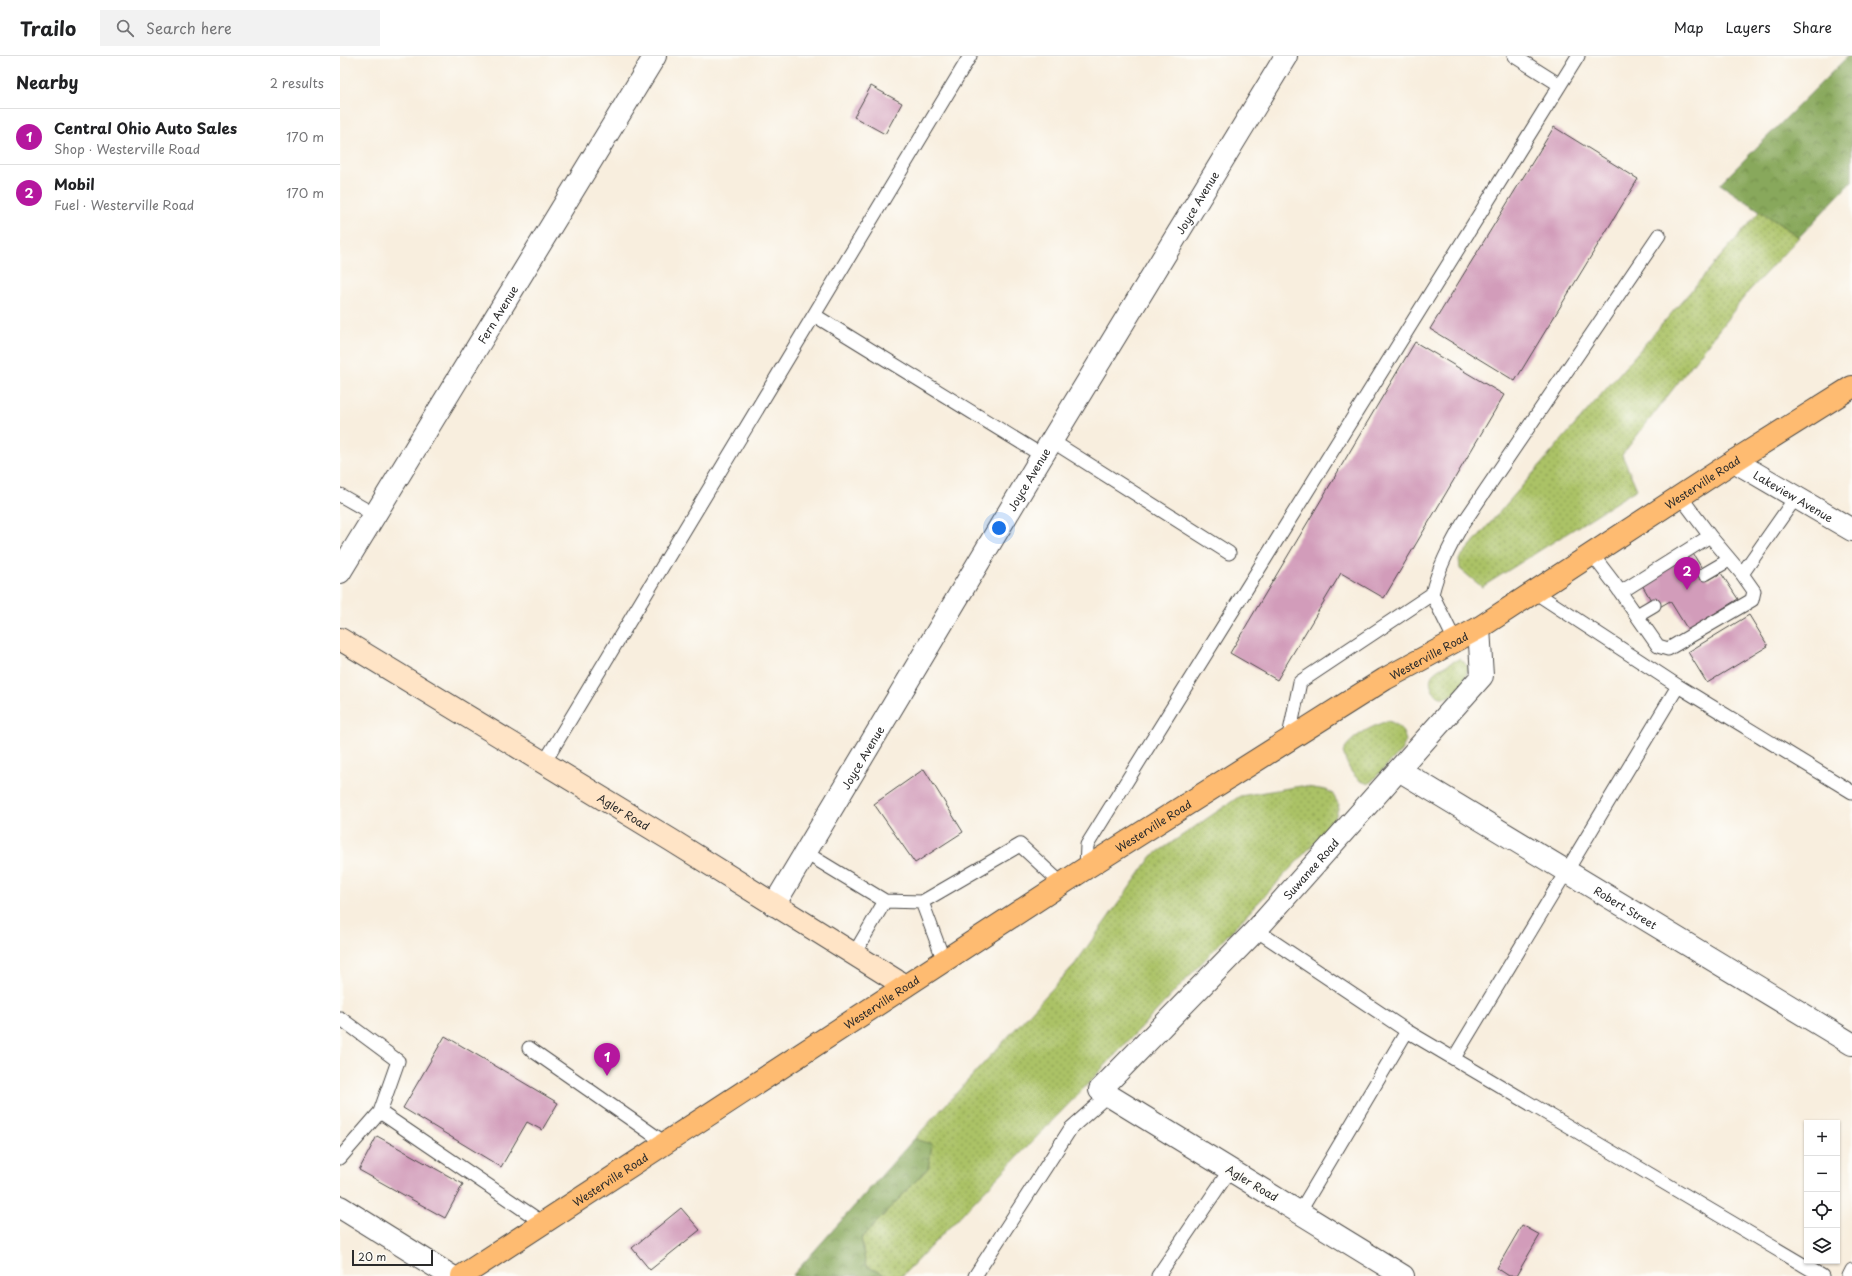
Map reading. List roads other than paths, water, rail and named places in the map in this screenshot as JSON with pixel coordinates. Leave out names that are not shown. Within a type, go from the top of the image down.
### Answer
[{"type":"main road","name":"Westerville Road","points":[[462,1276],[1086,868],[1385,679],[1479,628],[1591,553],[1852,387]]},
{"type":"main road","name":"Agler Road","points":[[340,639],[905,986]]},
{"type":"street","name":"Fern Avenue","points":[[340,572],[655,56]]},
{"type":"street","name":"Joyce Avenue","points":[[774,905],[1047,448],[1286,56]]},
{"type":"street","name":"Lakeview Avenue","points":[[1734,461],[1852,530]]},
{"type":"street","name":"Suwanee Road","points":[[1104,1093],[1256,930],[1400,770],[1482,676],[1479,628]]},
{"type":"street","name":"Robert Street","points":[[1400,770],[1852,1044]]},
{"type":"street","name":"Agler Road","points":[[1104,1093],[1403,1276]]},
{"type":"street","points":[[340,1207],[451,1276]]},
{"type":"lane","points":[[544,763],[970,56]]},
{"type":"lane","points":[[1514,56],[1560,85]]},
{"type":"lane","points":[[1086,868],[1087,845],[1578,56]]},
{"type":"lane","points":[[1455,641],[1432,594],[1437,573],[1444,556],[1462,525],[1659,235]]},
{"type":"lane","points":[[814,314],[1229,553]]},
{"type":"lane","points":[[340,495],[375,515]]},
{"type":"lane","points":[[1591,553],[1621,592],[1658,646],[1668,649],[1752,600],[1754,591],[1680,496]]},
{"type":"lane","points":[[1742,574],[1796,497]]},
{"type":"lane","points":[[1621,592],[1710,536]]},
{"type":"lane","points":[[1706,574],[1729,560]]},
{"type":"lane","points":[[1533,591],[1678,686],[1852,792]]},
{"type":"lane","points":[[1288,741],[1300,682],[1432,594]]},
{"type":"lane","points":[[1636,615],[1654,605]]},
{"type":"lane","points":[[1454,1058],[1678,686]]},
{"type":"lane","points":[[806,853],[885,901],[922,902],[1020,845],[1062,884]]},
{"type":"lane","points":[[854,954],[885,901]]},
{"type":"lane","points":[[922,902],[944,961]]},
{"type":"lane","points":[[1256,930],[1407,1031],[1822,1276]]},
{"type":"lane","points":[[340,1018],[398,1061],[380,1112],[340,1158]]},
{"type":"lane","points":[[1299,1212],[1407,1031]]},
{"type":"lane","points":[[529,1048],[666,1143]]},
{"type":"lane","points":[[975,1276],[1071,1128],[1104,1093]]},
{"type":"lane","points":[[380,1112],[543,1223]]},
{"type":"lane","points":[[1158,1276],[1230,1170]]},
{"type":"lane","points":[[1849,1276],[1852,1270]]},
{"type":"place","name":"Mobil","points":[[1687,590]]},
{"type":"place","name":"Central Ohio Auto Sales","points":[[607,1076]]}]
